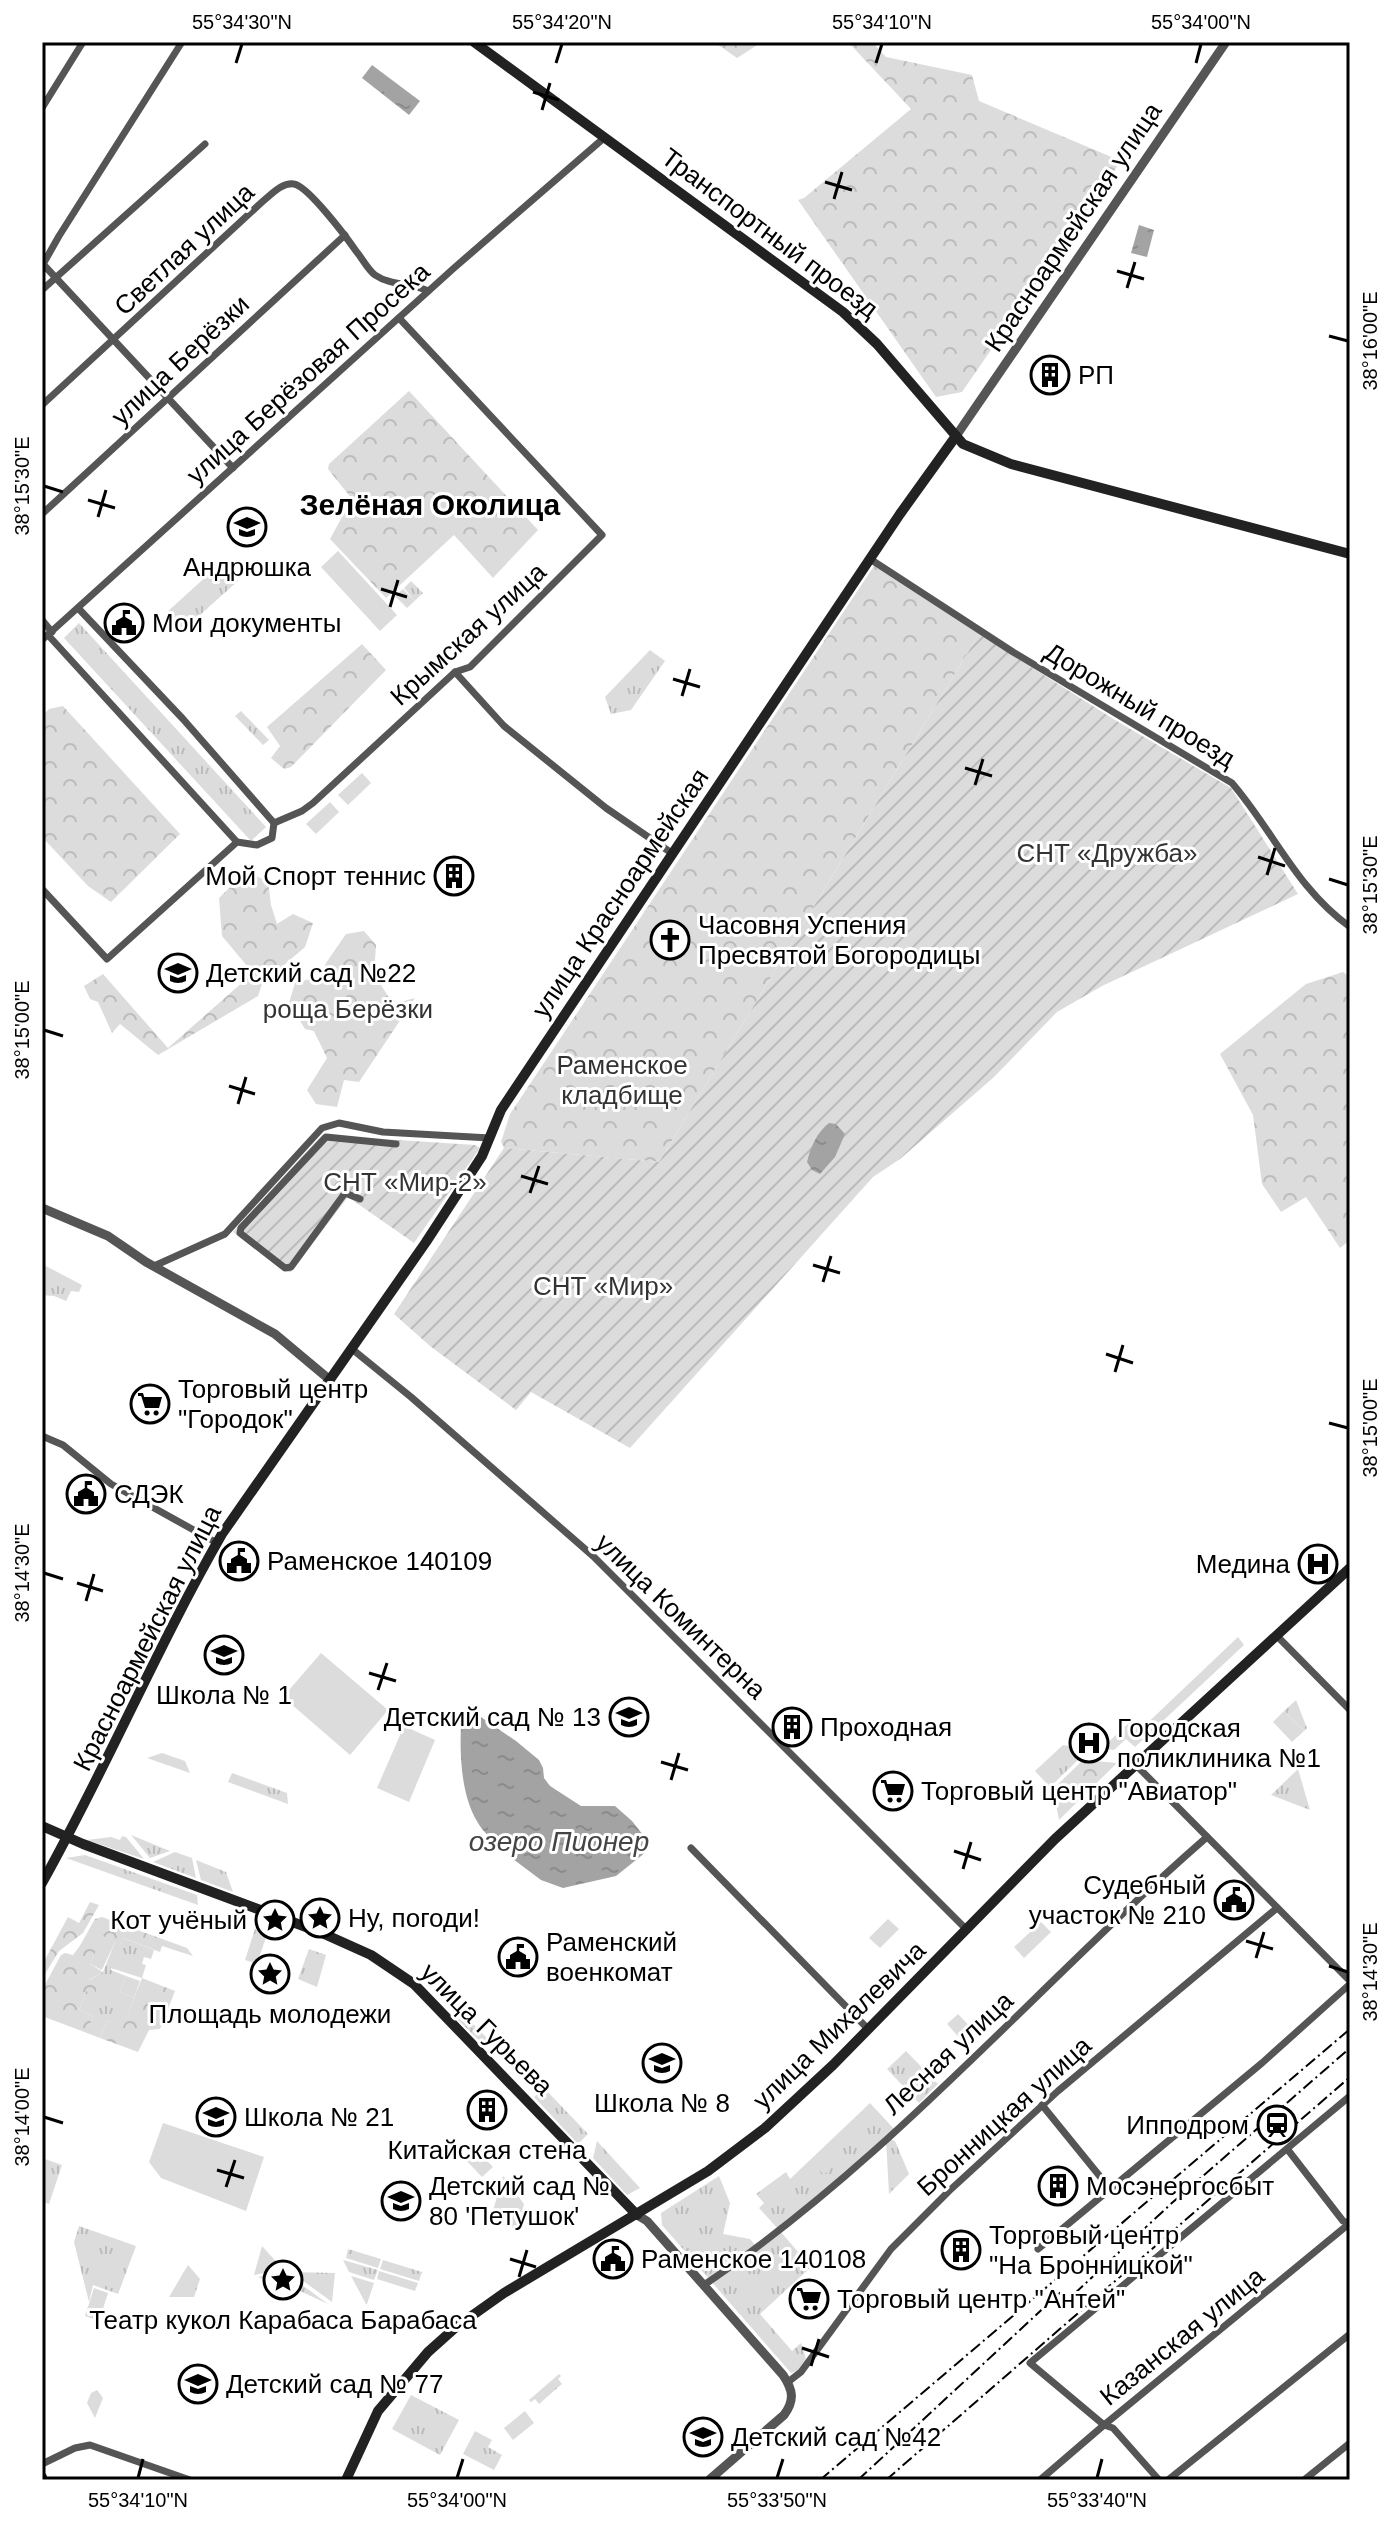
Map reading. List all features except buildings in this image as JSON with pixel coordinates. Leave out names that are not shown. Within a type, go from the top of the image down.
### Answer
[{"type":"main road","name":"Транспортный проезд","points":[[474,42],[843,312],[877,344],[956,436],[973,449],[1011,464],[1350,554]]},
{"type":"main road","name":"улица Красноармейская","points":[[330,1380],[482,1156],[501,1110],[870,559],[956,436]]},
{"type":"main road","name":"Красноармейская улица","points":[[42,1883],[68,1838],[217,1543],[330,1380]]},
{"type":"main road","name":"улица Михалевича","points":[[346,2480],[378,2411],[428,2352],[456,2327],[504,2293],[637,2215],[750,2141],[868,2029],[1055,1839],[1350,1568]]},
{"type":"main road","name":"улица Гурьева","points":[[42,1826],[322,1933],[360,1949],[398,1972],[439,2007],[637,2215]]},
{"type":"street","points":[[42,108],[83,42]]},
{"type":"street","points":[[182,42],[43,264],[233,468]]},
{"type":"street","name":"Красноармейская улица","points":[[956,436],[1226,42]]},
{"type":"street","name":"улица Берёзовая Просека","points":[[47,636],[428,291],[604,138]]},
{"type":"street","points":[[42,290],[205,144]]},
{"type":"street","name":"Светлая улица","points":[[42,405],[284,185],[299,185],[345,235],[374,275],[428,291]]},
{"type":"street","name":"улица Берёзки","points":[[42,514],[345,235]]},
{"type":"street","name":"Крымская улица","points":[[274,823],[313,803],[455,672],[470,667],[602,535],[399,318]]},
{"type":"street","name":"Дорожный проезд","points":[[870,559],[1013,652],[1232,783],[1303,883],[1322,905],[1350,927]]},
{"type":"street","points":[[42,620],[47,636],[237,842],[257,845],[272,838],[274,823],[183,719],[78,608]]},
{"type":"street","points":[[455,672],[504,726],[606,808],[673,854]]},
{"type":"street","points":[[42,889],[107,959],[237,842]]},
{"type":"street","points":[[154,1266],[225,1234],[322,1128],[339,1123],[383,1132],[490,1138]]},
{"type":"street","points":[[360,1199],[345,1193],[291,1267],[285,1268],[240,1233],[241,1228],[326,1137],[396,1144]]},
{"type":"street","points":[[42,1208],[108,1236],[154,1266],[275,1334],[330,1380]]},
{"type":"street","name":"улица Коминтерна","points":[[352,1349],[593,1556],[967,1930]]},
{"type":"street","points":[[42,1436],[63,1445],[111,1484],[217,1543]]},
{"type":"street","points":[[1275,1634],[1350,1710]]},
{"type":"street","points":[[1038,2249],[1262,2063],[1350,1983],[1134,1764]]},
{"type":"street","name":"Лесная улица","points":[[704,2285],[779,2230],[906,2121],[1207,1837]]},
{"type":"street","points":[[691,1848],[868,2029]]},
{"type":"street","name":"Бронницкая улица","points":[[788,2382],[801,2372],[891,2249],[1042,2105],[1277,1908]]},
{"type":"street","points":[[1159,2480],[1113,2428],[1104,2425],[1030,2363],[1350,2096]]},
{"type":"street","points":[[1042,2105],[1111,2190]]},
{"type":"street","points":[[1288,2150],[1343,2221],[1350,2223]]},
{"type":"street","name":"улица Гурьева","points":[[637,2215],[647,2221],[788,2382]]},
{"type":"street","name":"Казанская улица","points":[[1040,2480],[1350,2223]]},
{"type":"street","points":[[1168,2480],[1350,2334]]},
{"type":"street","points":[[709,2480],[782,2417],[792,2395],[788,2382]]},
{"type":"street","points":[[1304,2480],[1350,2443]]},
{"type":"street","points":[[42,2464],[75,2448],[90,2445],[190,2480]]},
{"type":"green space","points":[[714,42],[762,42],[737,58]]},
{"type":"green space","points":[[848,42],[872,42],[886,57],[972,75],[979,101],[1121,161],[962,392],[936,397],[798,200],[911,109]]},
{"type":"green space","points":[[409,391],[538,530],[493,578],[454,535],[386,598],[330,539],[352,499],[328,469],[329,464]]},
{"type":"green space","points":[[338,551],[397,615],[380,631],[321,567]]},
{"type":"green space","points":[[221,563],[238,581],[182,631],[166,613]]},
{"type":"green space","name":"Раменское кладбище","points":[[874,566],[979,634],[659,1162],[504,1148],[501,1142],[510,1114]]},
{"type":"green space","points":[[411,581],[423,593],[407,608],[395,596],[403,589],[414,600],[404,588]]},
{"type":"green space","points":[[79,623],[266,827],[251,841],[64,638]]},
{"type":"green space","points":[[979,634],[1115,720],[1231,788],[1298,894],[1102,986],[1057,1012],[994,1077],[900,1159],[873,1177],[630,1448],[531,1392],[516,1410],[430,1346],[394,1314],[504,1148],[659,1162]]},
{"type":"green space","points":[[362,644],[386,670],[291,767],[284,769],[271,758],[280,746],[267,727]]},
{"type":"green space","points":[[650,650],[665,661],[631,710],[611,714],[605,697]]},
{"type":"green space","points":[[63,706],[180,834],[111,902],[88,886],[42,837],[42,716],[49,709]]},
{"type":"green space","points":[[241,711],[269,740],[263,745],[235,716]]},
{"type":"green space","points":[[362,773],[371,783],[348,805],[338,795]]},
{"type":"green space","points":[[330,802],[339,812],[316,834],[306,824]]},
{"type":"green space","name":"роща Берёзки","points":[[246,872],[268,881],[277,924],[293,914],[313,923],[305,947],[262,984],[258,996],[158,1055],[120,1024],[112,1033],[98,1002],[90,999],[84,986],[103,974],[168,1048],[253,973],[222,936],[219,898]]},
{"type":"green space","name":"роща Берёзки","points":[[364,931],[376,945],[374,974],[393,1004],[415,998],[359,1082],[344,1080],[337,1107],[316,1104],[307,1090],[327,1058],[314,1031],[305,1029],[289,1003],[295,983],[321,976],[346,934]]},
{"type":"green space","points":[[1343,972],[1350,977],[1350,1240],[1340,1248],[1306,1197],[1281,1212],[1262,1184],[1253,1115],[1220,1054],[1306,984]]},
{"type":"green space","name":"СНТ «Мир-2»","points":[[322,1135],[475,1145],[480,1148],[414,1243],[348,1197],[291,1272],[286,1271],[233,1232]]},
{"type":"green space","points":[[42,1264],[82,1285],[79,1292],[71,1291],[66,1301],[42,1295]]},
{"type":"green space","points":[[1238,1637],[1244,1645],[1135,1747],[1126,1739],[1114,1750],[1101,1749],[1130,1722],[1139,1731]]},
{"type":"green space","points":[[321,1653],[388,1710],[350,1755],[283,1697]]},
{"type":"green space","points":[[1296,1700],[1307,1728],[1304,1731],[1284,1711]]},
{"type":"green space","points":[[1284,1711],[1304,1731],[1292,1742],[1273,1722]]},
{"type":"green space","points":[[404,1726],[435,1740],[409,1802],[377,1788]]},
{"type":"green space","points":[[1063,1745],[1069,1746],[1080,1758],[1050,1787],[1035,1771]]},
{"type":"green space","points":[[162,1753],[185,1761],[190,1773],[147,1758]]},
{"type":"green space","points":[[1083,1760],[1117,1763],[1059,1820],[1053,1789]]},
{"type":"green space","points":[[1298,1769],[1310,1810],[1271,1795]]},
{"type":"green space","points":[[232,1773],[287,1793],[288,1804],[228,1782]]},
{"type":"green space","points":[[131,1835],[170,1851],[150,1858]]},
{"type":"green space","points":[[122,1836],[144,1859],[87,1840],[111,1837],[120,1840]]},
{"type":"green space","points":[[175,1852],[192,1858],[196,1878],[153,1862]]},
{"type":"green space","points":[[85,1855],[197,1895],[198,1905],[66,1858]]},
{"type":"green space","points":[[196,1860],[226,1872],[233,1892],[201,1880]]},
{"type":"green space","points":[[90,1902],[99,1905],[83,1933],[59,1951],[42,1979],[42,1965],[68,1917],[79,1923]]},
{"type":"green space","points":[[102,1917],[187,1948],[193,1956],[162,1946],[160,1952],[123,1938],[120,1945],[103,1937],[90,1964],[103,1972],[89,1980],[98,1984],[95,1994],[86,1991],[79,2010],[93,2016],[87,2033],[42,2016],[42,1990],[61,1955],[73,1955],[95,1919]]},
{"type":"green space","points":[[888,1919],[899,1929],[880,1948],[869,1938]]},
{"type":"green space","points":[[1041,1922],[1051,1932],[1024,1958],[1014,1947]]},
{"type":"green space","points":[[255,1929],[267,1934],[257,1964],[245,1960]]},
{"type":"green space","points":[[103,1936],[115,1942],[102,1970],[90,1964]]},
{"type":"green space","points":[[123,1938],[154,1950],[151,1959],[144,1957],[142,1964],[146,1965],[142,1978],[111,1968],[126,1976],[120,1992],[134,1998],[123,2027],[107,2021],[100,2038],[87,2033],[93,2016],[79,2010],[86,1991],[94,1993],[88,1981],[103,1972],[115,1942],[120,1945]]},
{"type":"green space","points":[[309,1949],[326,1955],[317,1987],[298,1979]]},
{"type":"green space","points":[[126,1976],[140,1981],[134,1998],[120,1992]]},
{"type":"green space","points":[[142,1978],[175,1991],[160,2029],[149,2030],[138,2052],[100,2038],[107,2021],[123,2026]]},
{"type":"green space","points":[[958,2014],[978,2035],[967,2046],[947,2024]]},
{"type":"green space","points":[[464,2015],[490,2041],[482,2043],[458,2020]]},
{"type":"green space","points":[[906,2051],[938,2084],[919,2103],[887,2069]]},
{"type":"green space","points":[[544,2088],[588,2134],[578,2144],[534,2097]]},
{"type":"green space","points":[[870,2103],[895,2130],[887,2138],[895,2141],[909,2174],[889,2194],[886,2139],[780,2231],[811,2267],[760,2314],[792,2351],[801,2343],[806,2359],[798,2371],[791,2373],[662,2225],[661,2213],[719,2176],[730,2203],[723,2234],[750,2239],[756,2246],[779,2230],[759,2208],[764,2203],[756,2194],[786,2172],[790,2179]]},
{"type":"green space","points":[[163,2123],[264,2157],[246,2211],[161,2178],[149,2162]]},
{"type":"green space","points":[[597,2141],[640,2188],[627,2195],[593,2158]]},
{"type":"green space","points":[[832,2145],[843,2157],[824,2175],[813,2163]]},
{"type":"green space","points":[[474,2147],[493,2167],[482,2177],[464,2158]]},
{"type":"green space","points":[[45,2159],[62,2165],[49,2204],[42,2202]]},
{"type":"green space","points":[[503,2176],[524,2204],[517,2229],[490,2221]]},
{"type":"green space","points":[[79,2226],[136,2246],[118,2294],[93,2285],[89,2302],[74,2242]]},
{"type":"green space","points":[[262,2246],[281,2267],[254,2275]]},
{"type":"green space","points":[[348,2249],[381,2259],[378,2268],[346,2258]]},
{"type":"green space","points":[[343,2260],[378,2270],[374,2280],[349,2272]]},
{"type":"green space","points":[[383,2260],[422,2272],[419,2281],[380,2269]]},
{"type":"green space","points":[[188,2265],[200,2279],[194,2297],[169,2297]]},
{"type":"green space","points":[[379,2271],[418,2283],[415,2291],[377,2279]]},
{"type":"green space","points":[[291,2272],[335,2273],[332,2302]]},
{"type":"green space","points":[[278,2273],[280,2277],[290,2276],[328,2304],[287,2285],[285,2278],[271,2283],[258,2277]]},
{"type":"green space","points":[[351,2276],[374,2283],[367,2304],[366,2304]]},
{"type":"green space","points":[[94,2288],[108,2293],[99,2321],[85,2316]]},
{"type":"green space","points":[[559,2374],[562,2384],[539,2404],[535,2399],[529,2400]]},
{"type":"green space","points":[[97,2390],[103,2398],[95,2418],[87,2403],[91,2393]]},
{"type":"green space","points":[[411,2395],[459,2420],[440,2455],[392,2429]]},
{"type":"green space","points":[[525,2411],[534,2423],[513,2440],[504,2428]]},
{"type":"green space","points":[[475,2431],[492,2440],[488,2447],[502,2455],[494,2470],[463,2454]]},
{"type":"water","points":[[372,65],[420,101],[409,115],[362,78]]},
{"type":"water","points":[[1139,225],[1154,230],[1147,257],[1131,253]]},
{"type":"water","points":[[829,1123],[836,1124],[845,1134],[835,1157],[820,1174],[812,1170],[807,1162],[815,1141]]},
{"type":"water","name":"озеро Пионер","points":[[475,1713],[539,1760],[544,1778],[550,1786],[581,1806],[615,1806],[647,1840],[646,1852],[616,1876],[563,1888],[541,1880],[513,1859],[511,1849],[483,1830],[467,1798],[461,1761],[461,1726],[464,1719]]},
{"type":"railway","points":[[820,2480],[1350,2029]]},
{"type":"railway","points":[[1058,2309],[1173,2202],[1350,2048]]},
{"type":"railway","points":[[886,2480],[1350,2077]]},
{"type":"railway","points":[[858,2480],[1063,2290]]},
{"type":"place","name":"РП","points":[[1050,375]]},
{"type":"place","name":"Андрюшка","points":[[247,527]]},
{"type":"place","name":"Мои документы","points":[[124,623]]},
{"type":"place","name":"Мой Спорт теннис","points":[[454,876]]},
{"type":"place","name":"Часовня Успения Пресвятой Богородицы","points":[[670,940]]},
{"type":"place","name":"Детский сад №22","points":[[178,973]]},
{"type":"place","name":"Торговый центр \"Городок\"","points":[[150,1404]]},
{"type":"place","name":"СДЭК","points":[[86,1494]]},
{"type":"place","name":"Раменское 140109","points":[[239,1561]]},
{"type":"place","name":"Медина","points":[[1318,1564]]},
{"type":"place","name":"Школа № 1","points":[[224,1655]]},
{"type":"place","name":"Детский сад № 13","points":[[629,1717]]},
{"type":"place","name":"Проходная","points":[[792,1727]]},
{"type":"place","name":"Городская поликлиника №1","points":[[1089,1743]]},
{"type":"place","name":"Торговый центр \"Авиатор\"","points":[[893,1791]]},
{"type":"place","name":"Судебный участок № 210","points":[[1234,1900]]},
{"type":"place","name":"Ну, погоди!","points":[[320,1918]]},
{"type":"place","name":"Кот учёный","points":[[275,1920]]},
{"type":"place","name":"Раменский военкомат","points":[[518,1957]]},
{"type":"place","name":"Площадь молодежи","points":[[270,1974]]},
{"type":"place","name":"Школа № 8","points":[[662,2063]]},
{"type":"place","name":"Китайская стена","points":[[487,2110]]},
{"type":"place","name":"Школа № 21","points":[[216,2117]]},
{"type":"place","name":"Ипподром","points":[[1277,2125]]},
{"type":"place","name":"Мосэнергосбыт","points":[[1058,2186]]},
{"type":"place","name":"Детский сад № 80 'Петушок'","points":[[401,2201]]},
{"type":"place","name":"Торговый центр \"На Бронницкой\"","points":[[961,2250]]},
{"type":"place","name":"Раменское 140108","points":[[613,2259]]},
{"type":"place","name":"Театр кукол Карабаса Барабаса","points":[[283,2280]]},
{"type":"place","name":"Торговый центр \"Антей\"","points":[[809,2299]]},
{"type":"place","name":"Детский сад № 77","points":[[198,2384]]},
{"type":"place","name":"Детский сад №42","points":[[703,2437]]},
{"type":"district","name":"Зелёная Околица","points":[[430,505]]},
{"type":"park label","name":"СНТ «Дружба»","points":[[1107,853]]},
{"type":"park label","name":"СНТ «Мир»","points":[[603,1286]]}]
